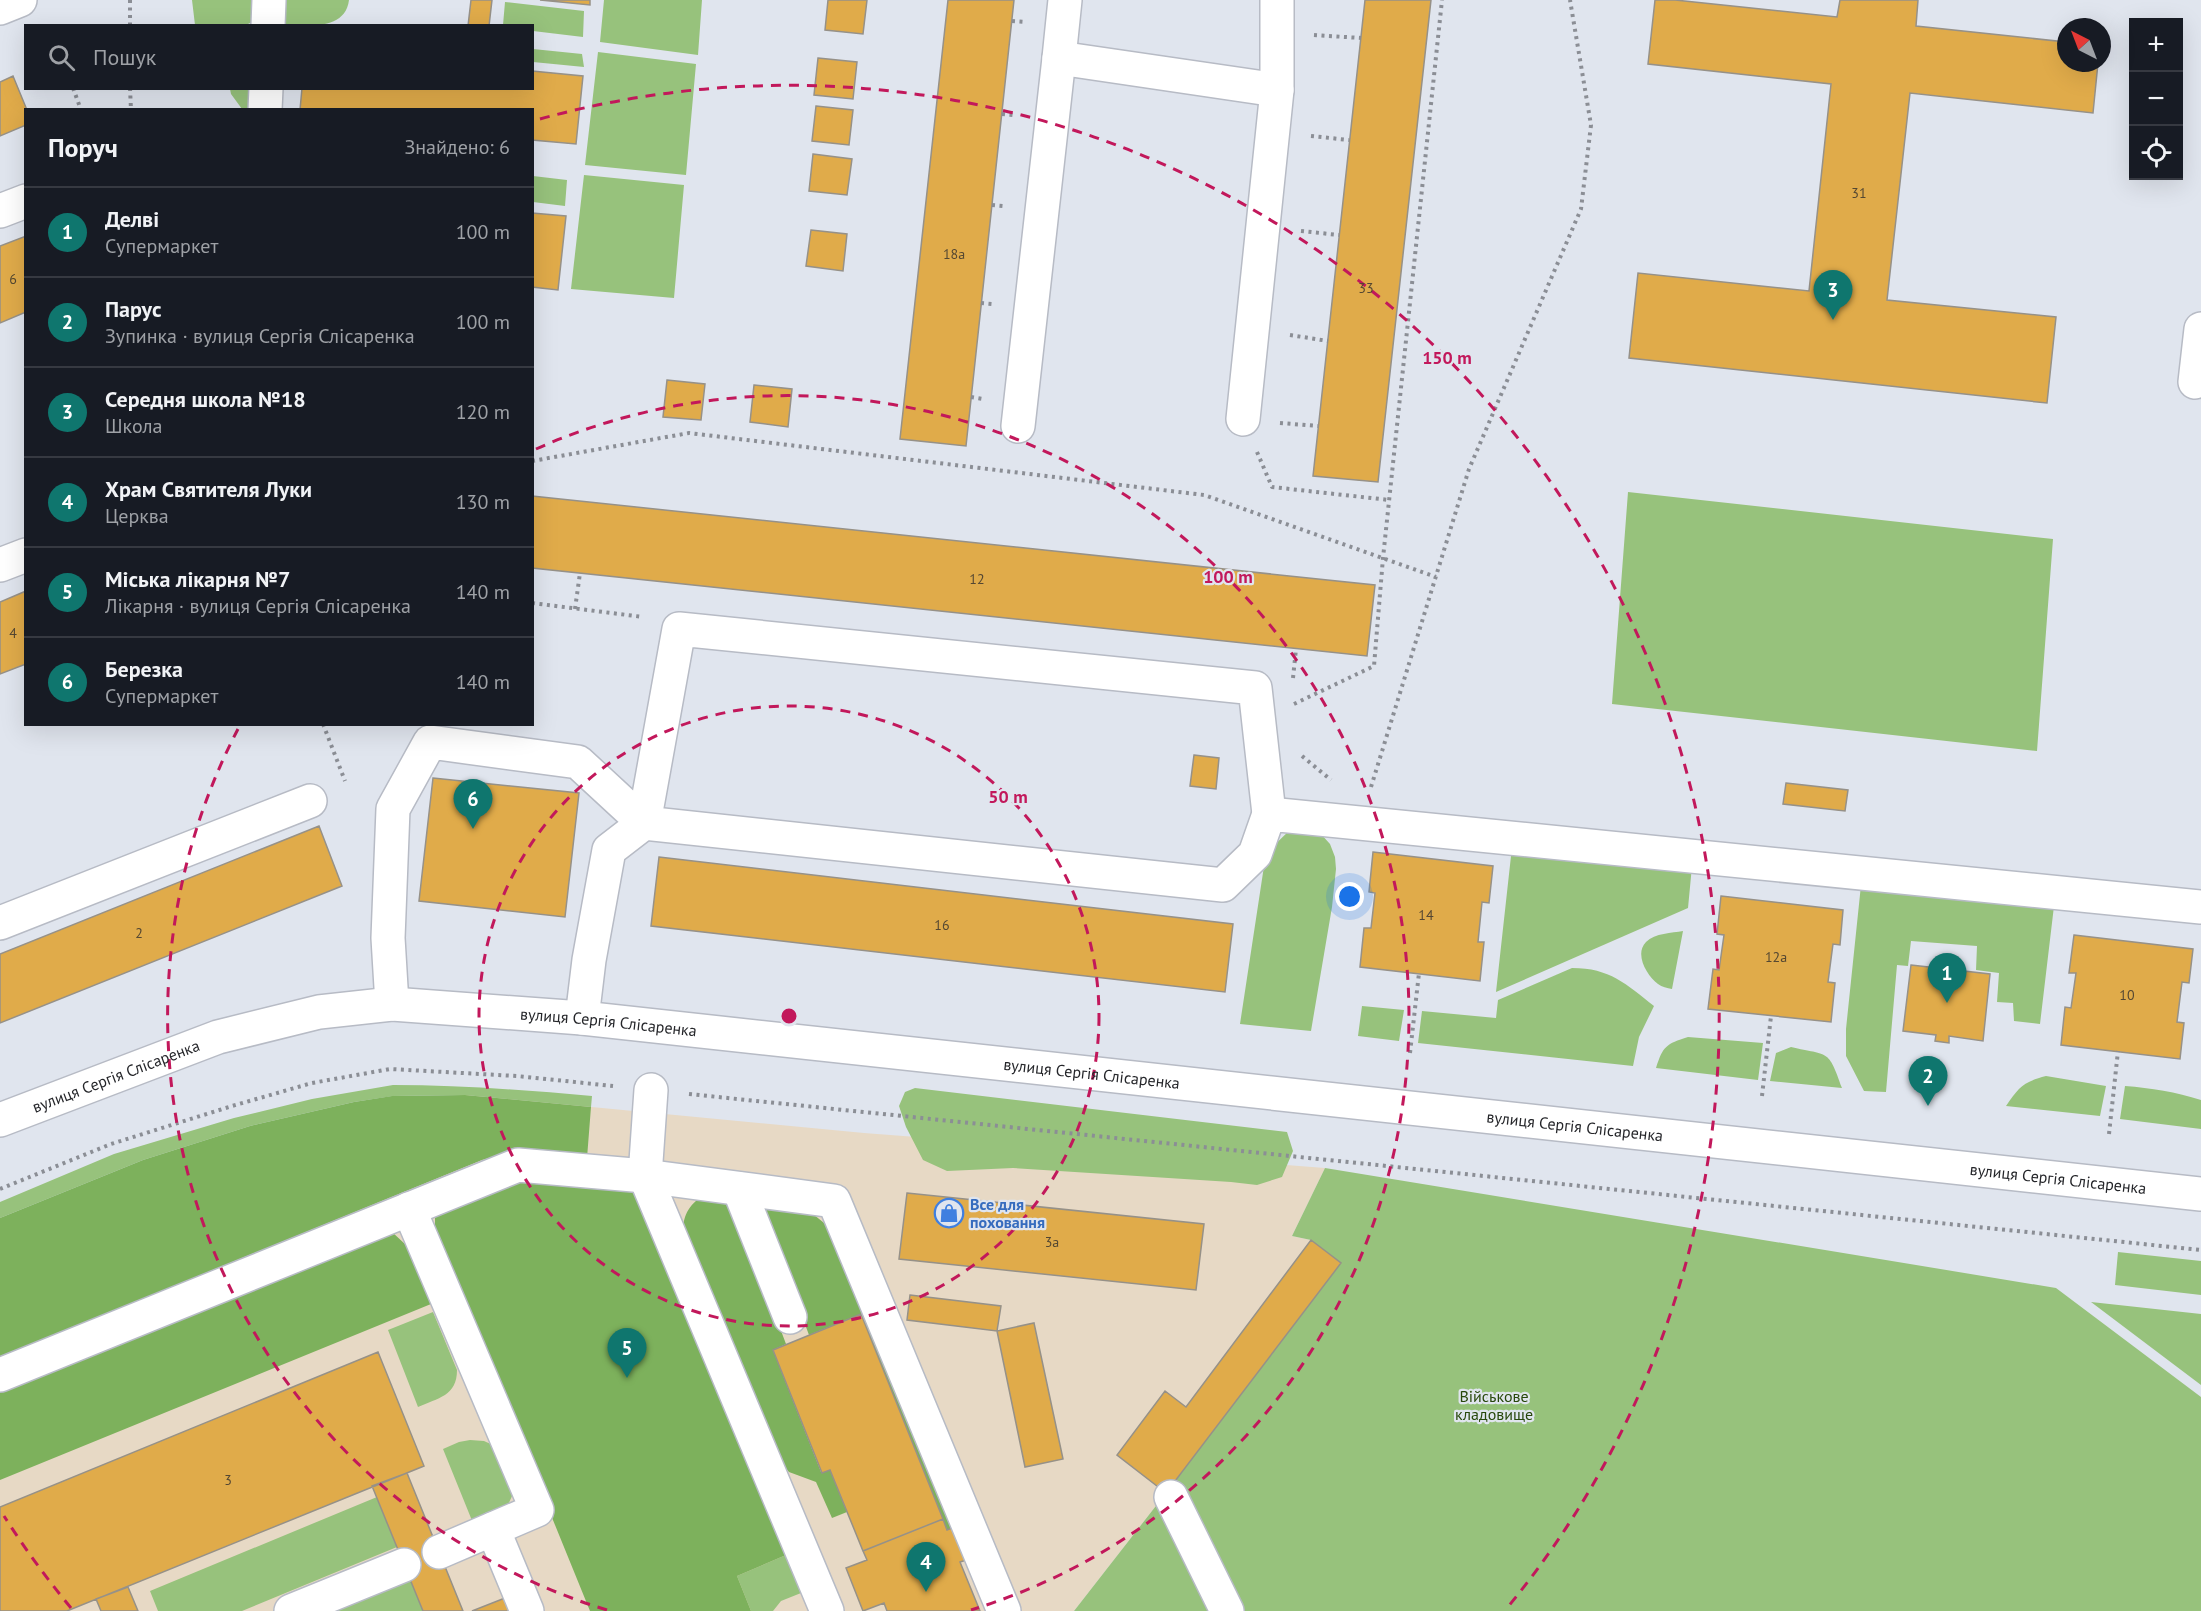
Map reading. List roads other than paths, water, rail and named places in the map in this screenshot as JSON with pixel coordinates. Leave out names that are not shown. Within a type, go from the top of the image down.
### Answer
[{"type":"street","points":[[0,8],[20,0]]},
{"type":"street","points":[[268,24],[269,0]]},
{"type":"street","points":[[1018,426],[1065,0]]},
{"type":"street","points":[[1243,419],[1277,90],[1277,0]]},
{"type":"street","points":[[1059,58],[1277,90]]},
{"type":"street","points":[[265,108],[266,90]]},
{"type":"street","points":[[0,211],[24,202]]},
{"type":"street","points":[[2195,382],[2201,329]]},
{"type":"street","points":[[0,565],[24,556]]},
{"type":"street","points":[[392,1004],[388,938],[393,809],[430,741],[578,762],[644,823],[1223,885],[1255,854],[1269,814],[1255,688],[679,629],[644,823],[609,850],[582,1018]]},
{"type":"street","points":[[0,923],[309,801]]},
{"type":"street","points":[[1269,814],[1362,816],[2201,907]]},
{"type":"street","name":"вулиця Сергія Слісаренка","points":[[0,1120],[218,1037],[320,1012],[392,1004],[582,1018],[2201,1194]]},
{"type":"street","points":[[651,1090],[645,1176],[827,1611]]},
{"type":"street","points":[[0,1375],[518,1165],[645,1176],[834,1201],[1004,1611]]},
{"type":"street","points":[[739,1189],[790,1317]]},
{"type":"street","points":[[409,1209],[537,1510],[439,1552]]},
{"type":"street","points":[[1171,1497],[1227,1611]]},
{"type":"street","points":[[493,1529],[527,1611]]},
{"type":"street","points":[[291,1611],[404,1565]]},
{"type":"place","name":"Середня школа №18","points":[[1833,320]]},
{"type":"place","name":"Березка","points":[[473,829]]},
{"type":"place","name":"Делві","points":[[1947,1003]]},
{"type":"place","name":"Парус","points":[[1928,1106]]},
{"type":"place","name":"Все для поховання","points":[[949,1213]]},
{"type":"place","name":"Міська лікарня №7","points":[[627,1378]]},
{"type":"place","name":"Храм Святителя Луки","points":[[926,1592]]},
{"type":"park label","name":"Військове кладовище","points":[[1494,1405]]}]
